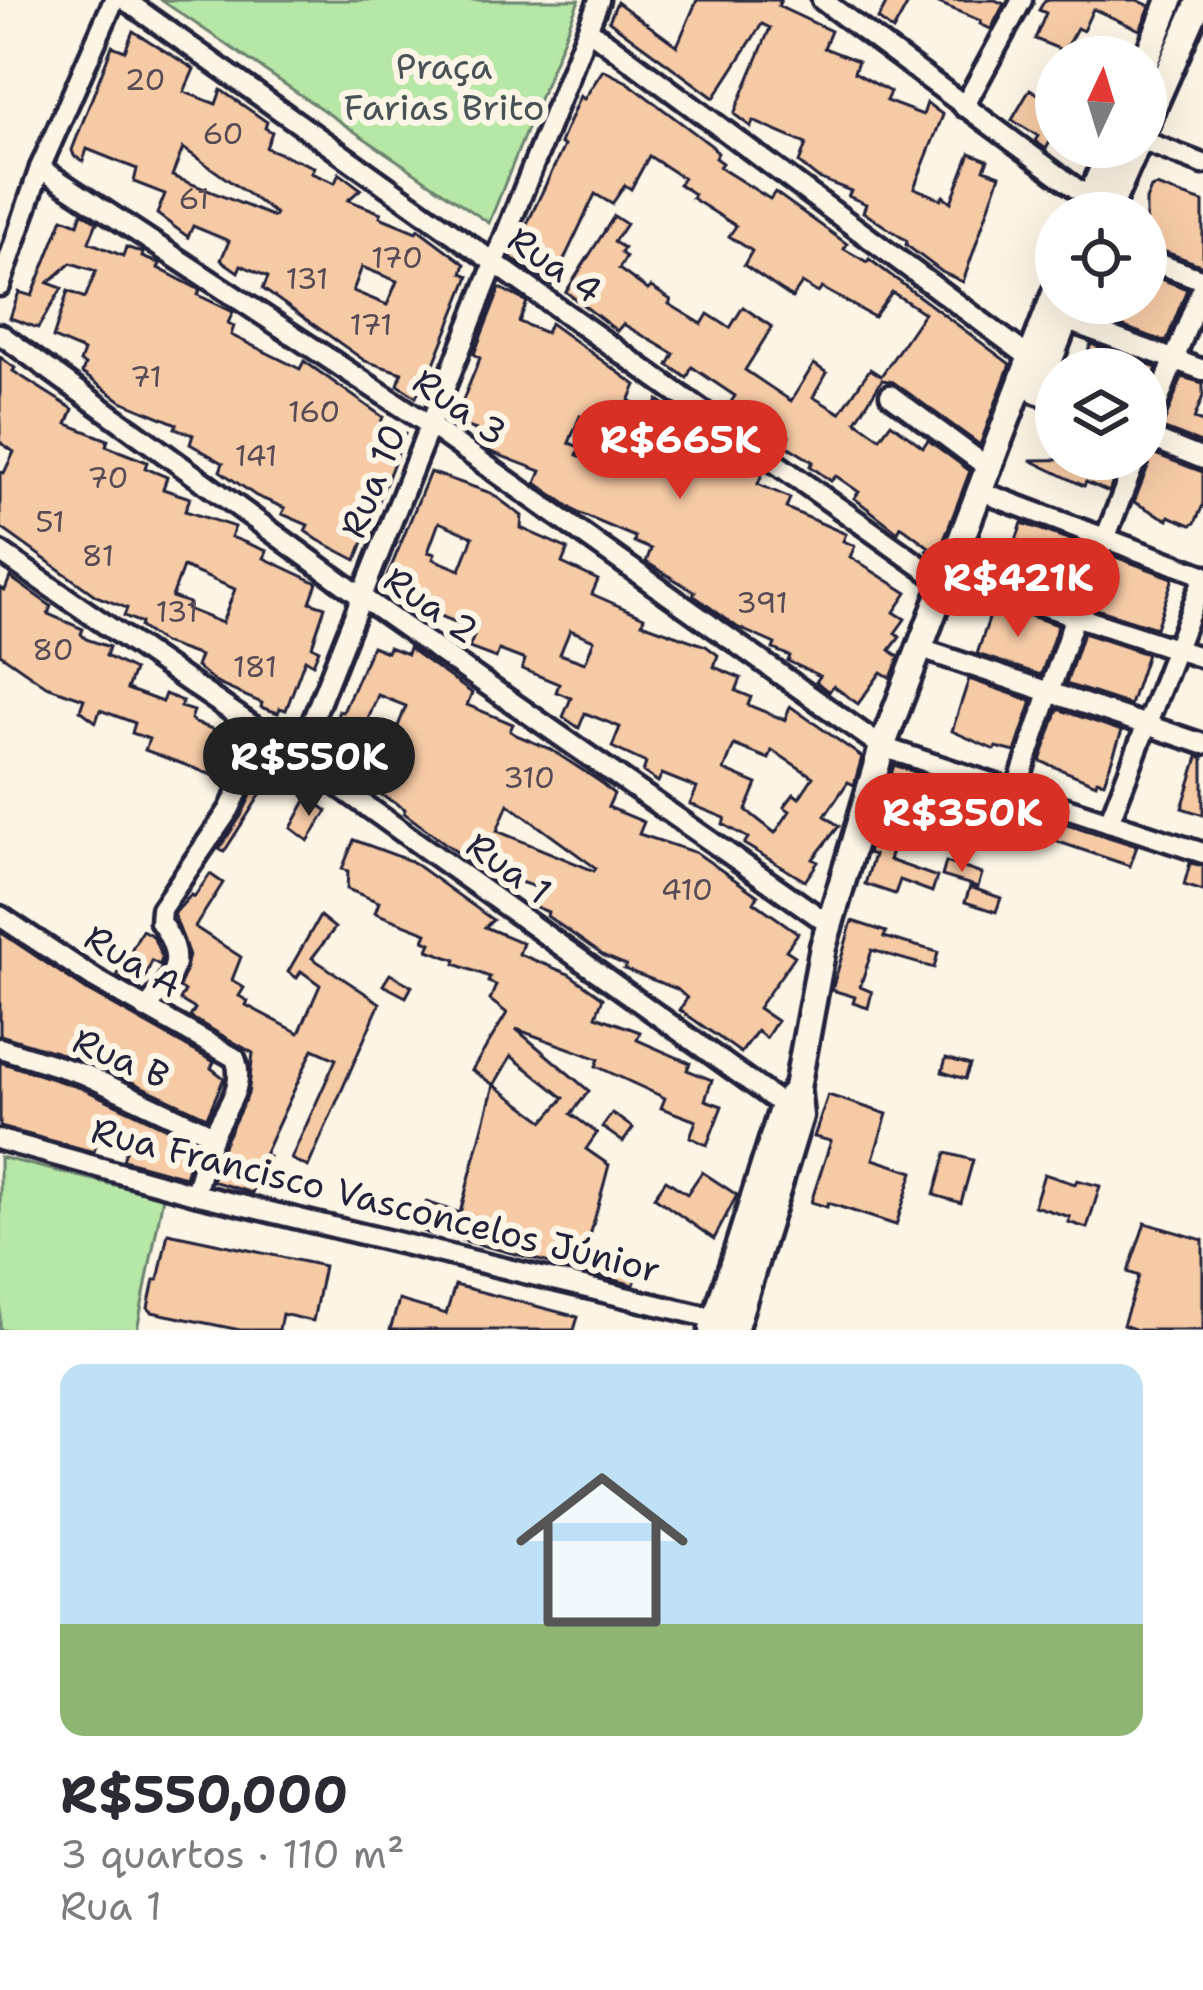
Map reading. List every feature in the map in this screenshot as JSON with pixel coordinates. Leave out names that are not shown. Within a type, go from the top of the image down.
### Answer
[{"type":"street","points":[[0,286],[40,169],[114,0]]},
{"type":"street","name":"Rua 4","points":[[125,0],[955,582],[1203,658]]},
{"type":"street","name":"Rua 10","points":[[298,757],[599,0]]},
{"type":"street","points":[[822,0],[1073,192]]},
{"type":"street","points":[[964,107],[1022,0]]},
{"type":"street","points":[[1167,84],[1194,35],[1200,0]]},
{"type":"street","points":[[1154,36],[1166,1]]},
{"type":"street","points":[[588,29],[1035,361]]},
{"type":"street","points":[[1167,150],[1203,164]]},
{"type":"street","name":"Rua 3","points":[[40,169],[431,426],[888,750],[1203,853]]},
{"type":"street","points":[[1167,267],[1203,282],[1167,379]]},
{"type":"street","points":[[1095,324],[1203,370]]},
{"type":"street","name":"Rua 2","points":[[0,334],[363,598],[829,924]]},
{"type":"street","points":[[725,1326],[794,1103],[829,924],[876,773],[933,653],[990,470],[1035,373]]},
{"type":"street","points":[[890,395],[990,470]]},
{"type":"street","points":[[888,750],[955,582],[1035,418]]},
{"type":"street","points":[[1167,444],[1203,459]]},
{"type":"street","points":[[1015,793],[1128,480]]},
{"type":"street","points":[[995,496],[1203,577],[1109,822]]},
{"type":"street","name":"Rua 1","points":[[0,552],[794,1103]]},
{"type":"street","points":[[933,653],[1203,744]]},
{"type":"street","points":[[146,1009],[171,973],[176,957],[174,942],[160,922],[161,909],[229,810],[265,736]]},
{"type":"street","name":"Rua A","points":[[0,916],[146,1009],[235,1058],[240,1073],[236,1090],[213,1135]]},
{"type":"street","name":"Rua B","points":[[0,1048],[86,1075],[213,1135]]},
{"type":"street","points":[[194,1193],[213,1135]]},
{"type":"street","name":"Rua Francisco Vasconcelos Júnior","points":[[0,1140],[725,1326]]},
{"type":"green space","name":"Praça Farias Brito","points":[[161,0],[579,0],[489,223]]},
{"type":"green space","points":[[0,1157],[163,1197],[137,1330],[0,1330]]},
{"type":"building","points":[[697,0],[781,0],[778,6],[831,31],[824,48],[858,61],[854,72],[890,92],[886,101],[923,115],[927,103],[943,115],[914,188],[951,202],[970,153],[988,160],[984,169],[1000,175],[963,282],[942,272],[863,212],[866,204],[848,196],[851,191],[818,178],[799,163],[806,144],[753,121],[751,127],[734,114],[770,28],[762,24],[714,98],[609,21],[617,2],[677,46]]},
{"type":"building","points":[[888,0],[910,0],[893,31],[878,19]]},
{"type":"building","points":[[932,0],[995,0],[1004,4],[991,29]]},
{"type":"building","points":[[1045,0],[1137,0],[1150,6],[1140,30],[1093,9],[1083,31],[1077,28],[1072,36],[1036,36],[1046,13],[1039,10]]},
{"type":"building","points":[[133,31],[194,69],[184,92],[216,104],[221,90],[267,122],[265,128],[272,132],[266,148],[314,167],[311,173],[335,183],[339,173],[361,189],[348,200],[418,229],[465,264],[462,273],[469,276],[427,381],[424,379],[416,397],[398,385],[402,373],[365,361],[263,289],[268,277],[241,265],[238,272],[221,260],[229,241],[193,226],[188,237],[157,214],[165,194],[134,182],[137,169],[87,149],[83,161],[74,156],[72,150],[112,46],[125,51]],"holes":[[[183,148],[276,214],[274,217],[172,176]],[[362,267],[397,281],[387,305],[353,291]]]},
{"type":"building","points":[[603,70],[627,82],[712,146],[722,163],[719,167],[770,199],[775,192],[847,244],[844,249],[869,259],[1010,364],[980,445],[893,382],[882,380],[856,421],[880,438],[891,423],[923,447],[928,440],[970,471],[937,558],[901,526],[898,532],[854,498],[859,492],[810,466],[813,462],[784,444],[789,436],[748,410],[742,419],[727,408],[735,396],[692,367],[687,378],[668,365],[674,354],[623,324],[617,331],[566,292],[614,216],[626,224],[614,242],[624,248],[621,253],[626,257],[619,269],[702,324],[708,314],[730,328],[743,307],[772,327],[745,370],[791,401],[814,364],[827,373],[813,397],[840,413],[870,369],[881,376],[924,313],[892,292],[874,317],[822,288],[818,293],[802,283],[792,298],[744,265],[752,251],[729,236],[736,226],[692,198],[694,194],[679,184],[683,178],[649,156],[631,189],[625,185],[612,204],[595,194],[552,285],[511,258],[564,146],[560,143],[580,96],[584,99]]},
{"type":"building","points":[[1030,89],[1035,92],[1035,134],[1012,120]]},
{"type":"building","points":[[1156,186],[1203,202],[1203,266],[1167,252],[1167,192],[1149,192]]},
{"type":"building","points":[[82,212],[97,222],[89,242],[123,256],[126,247],[143,253],[142,257],[160,264],[158,268],[200,290],[198,295],[233,312],[228,323],[234,326],[231,335],[300,369],[304,361],[383,417],[381,422],[405,434],[356,560],[305,531],[308,525],[282,514],[285,508],[256,496],[220,471],[223,463],[190,444],[193,435],[175,428],[177,424],[121,401],[82,373],[84,351],[53,338],[68,291],[85,298],[96,271],[71,263],[48,283],[62,288],[38,328],[10,318],[19,292],[32,296],[63,218],[78,224]]},
{"type":"building","points":[[1167,281],[1187,289],[1166,342],[1115,324],[1167,324]]},
{"type":"building","points":[[500,288],[527,302],[519,322],[546,333],[550,323],[636,385],[629,401],[654,411],[658,400],[699,429],[691,451],[725,464],[744,468],[746,463],[762,474],[758,484],[790,498],[786,508],[846,534],[843,541],[855,546],[850,557],[907,593],[894,612],[905,619],[890,650],[899,657],[891,678],[881,672],[858,704],[833,686],[829,692],[816,682],[820,676],[788,661],[790,656],[773,649],[775,644],[737,627],[695,592],[646,562],[651,549],[634,542],[635,537],[578,513],[536,483],[541,471],[491,452],[473,438],[476,430],[454,422],[480,358],[474,354]],"holes":[[[580,416],[619,431],[615,441],[631,447],[621,472],[577,455],[580,447],[569,443]]]},
{"type":"building","points":[[0,357],[13,371],[73,409],[67,424],[108,440],[106,446],[147,462],[145,468],[167,477],[163,489],[190,498],[185,511],[235,527],[231,537],[267,551],[264,558],[317,583],[310,602],[325,607],[312,646],[319,650],[313,664],[305,659],[286,710],[280,708],[278,713],[261,707],[262,703],[218,684],[196,667],[200,656],[163,643],[140,627],[141,623],[124,616],[127,608],[96,596],[0,527],[0,472],[4,473],[14,452],[0,442]],"holes":[[[183,567],[235,589],[222,623],[187,609],[189,603],[172,597]]]},
{"type":"building","points":[[1182,377],[1203,383],[1194,419],[1203,422],[1203,444],[1167,430],[1167,415]]},
{"type":"building","points":[[1167,458],[1203,472],[1203,505],[1191,525],[1169,516],[1168,520],[1134,502],[1143,480],[1167,480]]},
{"type":"building","points":[[430,472],[491,493],[522,516],[521,528],[568,549],[562,563],[598,580],[592,594],[644,617],[642,623],[706,646],[718,655],[714,667],[741,678],[736,691],[751,697],[748,705],[785,720],[790,706],[862,757],[854,785],[848,782],[825,816],[839,826],[813,859],[818,862],[805,881],[744,844],[748,838],[723,824],[725,818],[690,804],[697,788],[662,774],[658,782],[643,772],[646,763],[612,747],[620,727],[585,713],[579,728],[563,717],[571,698],[556,692],[559,684],[522,669],[525,660],[499,650],[496,658],[469,648],[474,636],[468,634],[470,628],[433,613],[427,601],[398,590],[396,596],[383,587]],"holes":[[[439,522],[473,537],[460,570],[433,559],[435,554],[428,552]],[[570,630],[594,640],[585,663],[560,654]],[[734,745],[769,759],[772,750],[813,777],[799,798],[794,794],[784,807],[790,811],[775,833],[746,810],[757,784],[724,770]]]},
{"type":"building","points":[[1072,480],[1113,480],[1109,492],[1086,482],[1084,486]]},
{"type":"building","points":[[1022,523],[1088,546],[1067,599],[1003,578]]},
{"type":"building","points":[[1113,556],[1173,578],[1156,628],[1093,608]]},
{"type":"building","points":[[10,577],[51,606],[48,614],[83,629],[86,639],[109,647],[106,656],[134,670],[127,689],[162,702],[165,694],[183,701],[180,707],[194,711],[191,719],[195,723],[230,735],[214,773],[145,750],[149,739],[132,733],[135,723],[100,710],[96,722],[80,710],[84,699],[46,686],[0,654],[0,588],[5,590]]},
{"type":"building","points":[[994,604],[1058,625],[1041,675],[977,654]]},
{"type":"building","points":[[1083,633],[1147,654],[1130,705],[1066,684]]},
{"type":"building","points":[[372,646],[407,654],[409,648],[472,693],[467,705],[513,724],[510,731],[516,735],[550,749],[599,781],[614,794],[608,807],[644,822],[639,834],[697,853],[758,896],[754,902],[798,933],[786,950],[795,956],[758,1008],[777,1021],[766,1038],[757,1031],[741,1053],[680,1010],[687,998],[677,989],[624,969],[626,965],[604,956],[547,916],[548,912],[529,904],[536,887],[481,870],[404,813],[405,809],[356,780],[359,773],[323,757],[328,747],[321,744],[331,718],[336,720],[339,711],[343,712]],"holes":[[[378,695],[406,706],[395,734],[367,722]],[[508,804],[596,868],[594,871],[497,831]]]},
{"type":"building","points":[[969,679],[1032,701],[1015,752],[995,750],[952,731]]},
{"type":"building","points":[[1058,709],[1122,731],[1104,782],[1097,780],[1096,784],[1040,761]]},
{"type":"building","points":[[1198,757],[1203,757],[1203,815],[1182,808]]},
{"type":"building","points":[[268,760],[278,767],[224,852],[219,849]]},
{"type":"building","points":[[894,765],[945,782],[934,819],[940,821],[935,838],[896,823],[907,791],[888,785]]},
{"type":"building","points":[[308,797],[327,811],[308,841],[291,828]]},
{"type":"building","points":[[1029,812],[1137,846],[1130,866],[1023,830]]},
{"type":"building","points":[[872,839],[894,845],[889,860],[937,877],[932,892],[900,880],[895,894],[865,884],[874,855],[868,853]]},
{"type":"building","points":[[354,840],[411,861],[493,920],[485,927],[523,943],[519,954],[569,974],[603,998],[596,1016],[640,1032],[637,1040],[690,1063],[687,1070],[712,1080],[705,1100],[722,1106],[707,1145],[690,1137],[696,1121],[661,1108],[665,1098],[596,1066],[599,1059],[516,1029],[589,1091],[571,1114],[597,1133],[586,1149],[609,1165],[585,1255],[639,1269],[634,1285],[454,1238],[436,1228],[433,1235],[418,1229],[426,1202],[460,1213],[494,1085],[472,1070],[507,1013],[490,1000],[496,985],[488,982],[490,977],[428,950],[427,933],[375,913],[379,902],[347,889],[348,871],[342,869]],"holes":[[[511,1056],[564,1098],[544,1121],[494,1085]]]},
{"type":"building","points":[[946,862],[982,874],[978,887],[942,876]]},
{"type":"building","points":[[1190,863],[1203,866],[1203,891],[1184,885]]},
{"type":"building","points":[[210,874],[223,883],[195,927],[241,957],[232,980],[244,988],[239,996],[248,1001],[246,1005],[299,1033],[320,985],[301,971],[297,978],[288,972],[320,916],[335,928],[312,958],[380,1003],[308,1167],[291,1159],[336,1059],[313,1049],[264,1155],[269,1157],[252,1193],[212,1181],[248,1094],[253,1053],[190,1017],[195,1009],[180,1000],[189,956],[174,914]]},
{"type":"building","points":[[970,887],[1001,898],[996,912],[965,902]]},
{"type":"building","points":[[852,921],[886,932],[884,937],[938,952],[934,968],[872,950],[860,987],[872,992],[868,1008],[853,1003],[855,997],[832,990]]},
{"type":"building","points":[[142,930],[153,936],[162,958],[160,965],[152,961],[140,989],[117,976]]},
{"type":"building","points":[[0,932],[88,991],[214,1062],[211,1068],[224,1078],[207,1117],[91,1063],[0,1035]]},
{"type":"building","points":[[390,974],[412,986],[406,997],[383,985]]},
{"type":"building","points":[[946,1058],[970,1065],[965,1079],[942,1072]]},
{"type":"building","points":[[0,1062],[81,1088],[196,1142],[185,1177],[123,1160],[126,1151],[97,1142],[94,1152],[0,1127]]},
{"type":"building","points":[[828,1095],[887,1114],[873,1159],[913,1172],[896,1225],[811,1202],[831,1141],[814,1137]]},
{"type":"building","points":[[612,1113],[633,1128],[623,1142],[602,1127]]},
{"type":"building","points":[[946,1153],[973,1160],[961,1203],[934,1195]]},
{"type":"building","points":[[702,1172],[737,1195],[714,1239],[654,1197],[666,1180],[687,1194]]},
{"type":"building","points":[[1044,1174],[1100,1186],[1087,1228],[1068,1222],[1070,1217],[1034,1206]]},
{"type":"building","points":[[1145,1223],[1203,1240],[1203,1330],[1137,1330],[1123,1325],[1139,1276],[1128,1272]]},
{"type":"building","points":[[168,1233],[324,1266],[313,1321],[282,1314],[279,1330],[240,1330],[152,1312],[148,1308]]},
{"type":"building","points":[[455,1285],[578,1317],[574,1330],[390,1330],[399,1300],[446,1314]]}]
